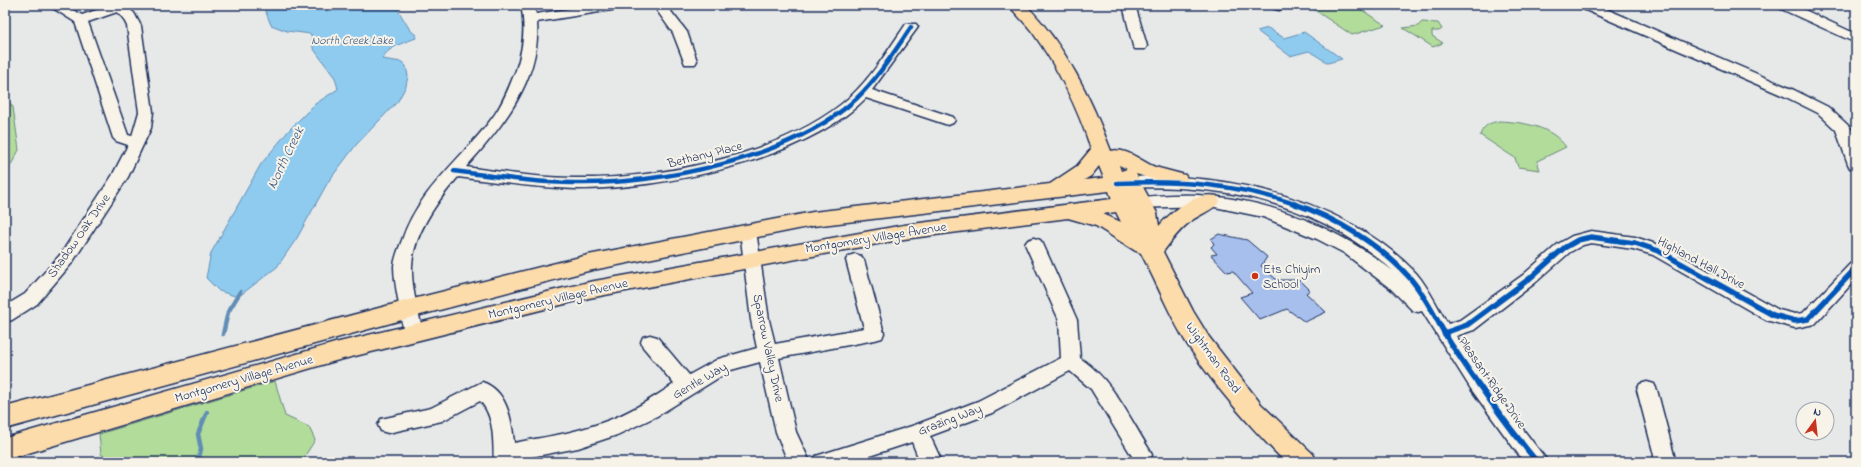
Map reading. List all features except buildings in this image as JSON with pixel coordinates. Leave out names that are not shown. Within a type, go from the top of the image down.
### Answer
[{"type":"main road","name":"Wightman Road","points":[[1017,5],[1038,27],[1059,57],[1128,193],[1134,226],[1149,245],[1182,314],[1200,344],[1252,411],[1303,462]]},
{"type":"main road","points":[[1056,189],[1109,153],[1147,171],[1178,180]]},
{"type":"main road","name":"Montgomery Village Avenue","points":[[5,418],[409,309],[588,263],[748,231],[813,220],[1056,189],[1128,193]]},
{"type":"main road","name":"Montgomery Village Avenue","points":[[5,449],[336,352],[589,290],[904,232],[1061,212],[1128,193]]},
{"type":"main road","points":[[1061,212],[1087,216],[1103,221],[1149,245],[1187,211],[1209,201]]},
{"type":"street","points":[[54,5],[81,20],[121,138],[137,143]]},
{"type":"street","points":[[414,332],[403,266],[411,234],[427,204],[500,117],[518,86],[527,59],[531,37],[529,12],[618,5]]},
{"type":"street","points":[[659,5],[680,32],[690,61]]},
{"type":"street","points":[[1129,5],[1140,46]]},
{"type":"street","points":[[1586,5],[1789,93],[1823,110],[1843,128],[1856,164]]},
{"type":"street","points":[[1784,5],[1856,39]]},
{"type":"street","points":[[81,20],[118,6]]},
{"type":"street","name":"Shadow Oak Drive","points":[[5,315],[31,299],[66,259],[120,177],[143,128],[146,112],[142,74],[134,26],[129,16],[118,6]]},
{"type":"street","name":"Bethany Place","points":[[454,171],[548,182],[580,183],[650,179],[730,162],[795,139],[832,117],[863,92],[875,79],[911,27]]},
{"type":"street","points":[[863,92],[948,120]]},
{"type":"street","name":"Pleasant Ridge Drive","points":[[1128,193],[1178,180],[1226,185],[1265,193],[1334,221],[1366,241],[1410,278],[1425,298],[1444,333],[1511,432],[1537,462]]},
{"type":"street","name":"Pleasant Ridge Drive","points":[[1128,193],[1179,200],[1209,201],[1241,206],[1266,212],[1312,229],[1354,252],[1401,286],[1444,333]]},
{"type":"street","name":"Sparrow Valley Drive","points":[[748,231],[760,320],[786,432],[799,462]]},
{"type":"street","name":"Highland Hall Drive","points":[[1444,333],[1467,325],[1529,279],[1564,248],[1578,240],[1591,237],[1635,243],[1659,251],[1773,315],[1795,321],[1808,319],[1856,268]]},
{"type":"street","points":[[1034,244],[1068,320],[1071,362],[1086,372],[1098,384],[1142,455]]},
{"type":"street","name":"Gentle Way","points":[[505,458],[610,429],[650,410],[725,364],[768,353],[875,333],[855,260]]},
{"type":"street","points":[[650,342],[687,386]]},
{"type":"street","name":"Grazing Way","points":[[823,462],[918,432],[985,407],[1071,362]]},
{"type":"street","points":[[388,425],[435,415],[482,390],[496,405],[502,425],[505,458]]},
{"type":"street","points":[[1647,390],[1664,455],[1664,462]]},
{"type":"street","points":[[918,432],[931,462]]},
{"type":"green space","points":[[1327,5],[1354,5],[1385,25],[1352,35],[1313,9]]},
{"type":"green space","points":[[1422,22],[1438,23],[1442,29],[1439,31],[1432,31],[1432,36],[1443,43],[1433,47],[1403,28],[1418,26]]},
{"type":"green space","points":[[5,97],[13,107],[19,150],[5,176]]},
{"type":"green space","points":[[1499,121],[1536,126],[1553,134],[1566,147],[1537,161],[1540,170],[1518,167],[1515,158],[1480,135],[1487,125]]},
{"type":"green space","points":[[275,381],[285,416],[309,427],[315,440],[301,462],[114,462],[101,454],[99,434]]},
{"type":"water","name":"North Creek Lake","points":[[263,5],[395,5],[410,30],[416,35],[416,38],[392,48],[382,59],[402,62],[406,66],[408,76],[406,86],[398,101],[356,145],[328,182],[297,238],[277,267],[238,297],[219,291],[206,278],[211,253],[261,164],[290,129],[315,104],[338,89],[335,78],[313,48],[311,34],[287,31],[271,25]]},
{"type":"water","points":[[1268,28],[1284,38],[1304,32],[1342,59],[1328,63],[1309,51],[1290,56],[1257,31]]},
{"type":"waterway","name":"North Creek","points":[[223,334],[228,312],[240,292]]},
{"type":"waterway","name":"North Creek","points":[[198,462],[201,449],[198,434],[207,412]]},
{"type":"cycle path","points":[[454,171],[547,182],[601,183],[656,178],[709,167],[736,159],[799,136],[835,116],[846,108],[864,91],[911,27]]},
{"type":"cycle path","points":[[1117,183],[1149,181],[1180,182],[1211,184],[1241,189],[1270,196],[1299,206],[1327,218],[1355,234],[1391,260],[1410,278],[1477,383],[1500,416],[1537,462]]},
{"type":"cycle path","points":[[1444,333],[1467,325],[1529,279],[1564,248],[1578,240],[1591,237],[1635,243],[1659,251],[1773,315],[1795,321],[1808,319],[1856,268]]},
{"type":"place","name":"Ets Chiyim School","points":[[1255,276]]}]
